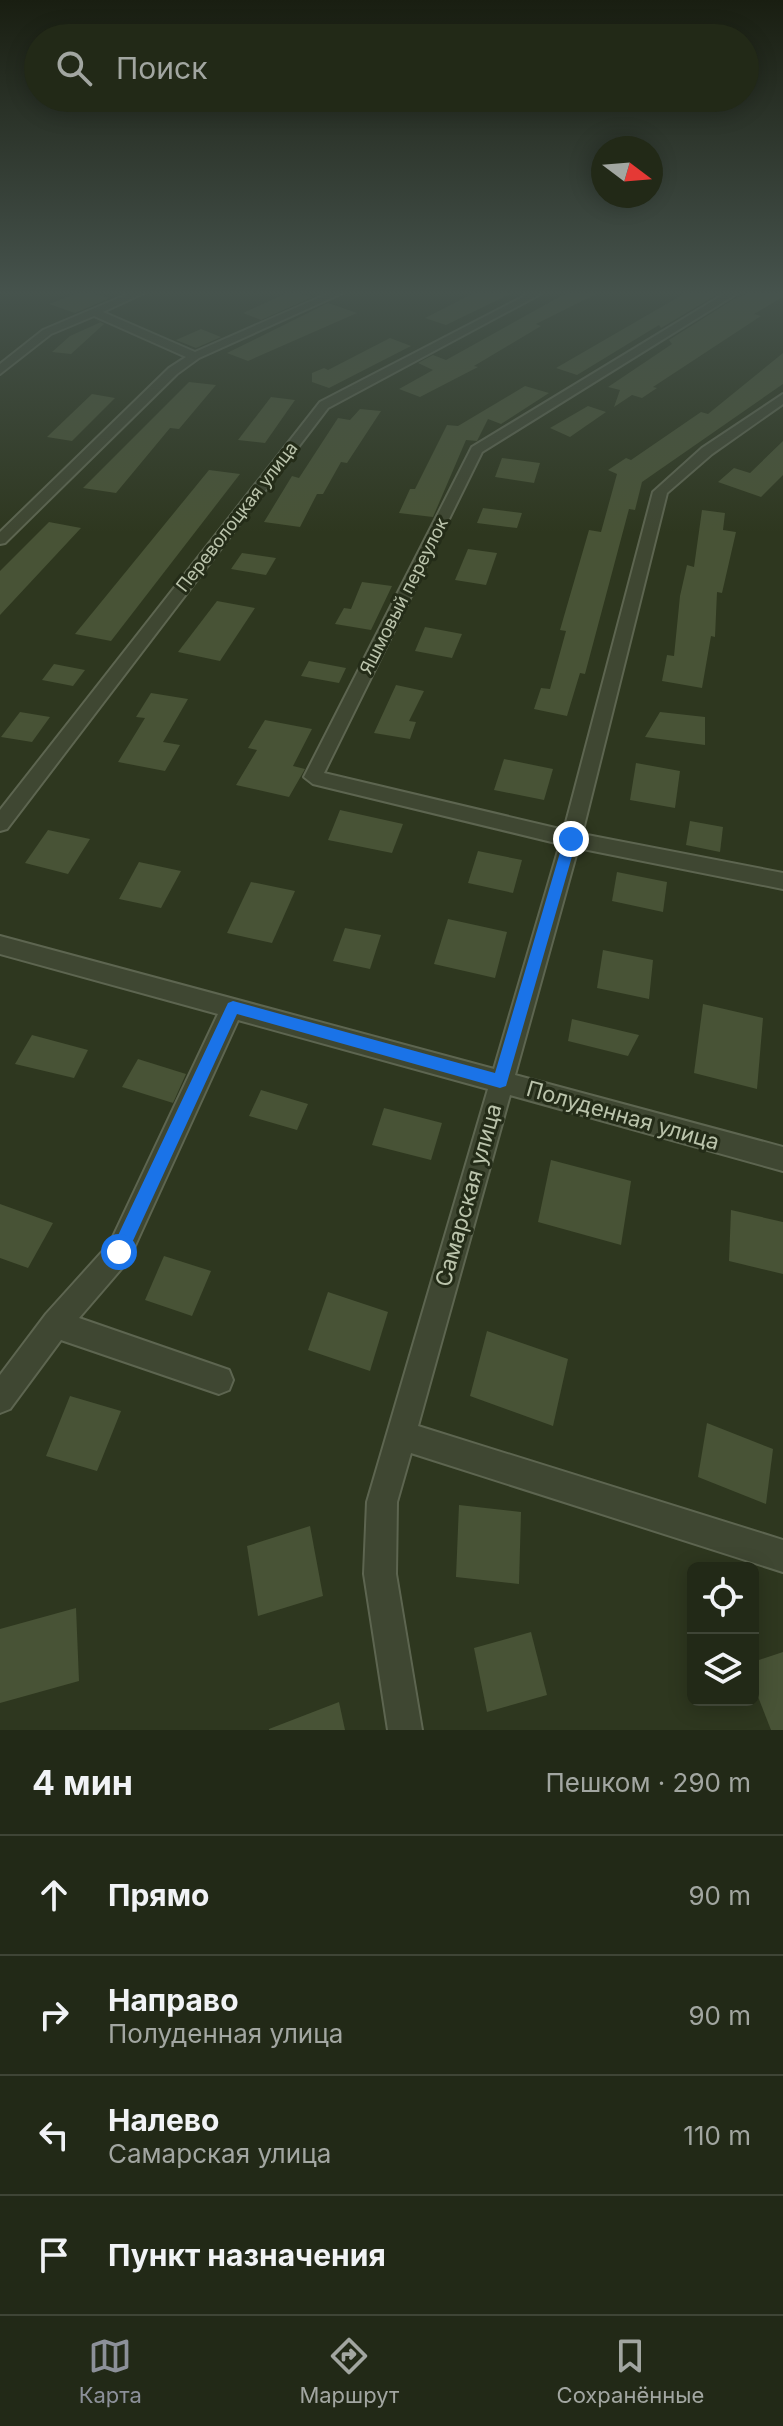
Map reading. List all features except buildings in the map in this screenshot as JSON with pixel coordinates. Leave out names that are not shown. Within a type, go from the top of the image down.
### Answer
[{"type":"street","points":[[0,540],[172,372]]},
{"type":"street","name":"Переволоцкая улица","points":[[0,824],[324,405],[387,372]]},
{"type":"street","name":"Яшмовый переулок","points":[[571,839],[313,777],[477,450],[604,372]]},
{"type":"street","name":"Самарская улица","points":[[405,1730],[380,1574],[382,1502],[571,839],[660,492],[707,451],[783,398]]},
{"type":"street","points":[[571,839],[783,881]]},
{"type":"street","name":"Полуденная улица","points":[[0,945],[783,1159]]},
{"type":"street","points":[[0,1399],[56,1324],[119,1252],[233,1007]]},
{"type":"street","points":[[56,1324],[219,1380]]},
{"type":"street","points":[[400,1435],[783,1556]]},
{"type":"route","points":[[119,1252],[233,1007],[500,1081],[571,839]]}]
